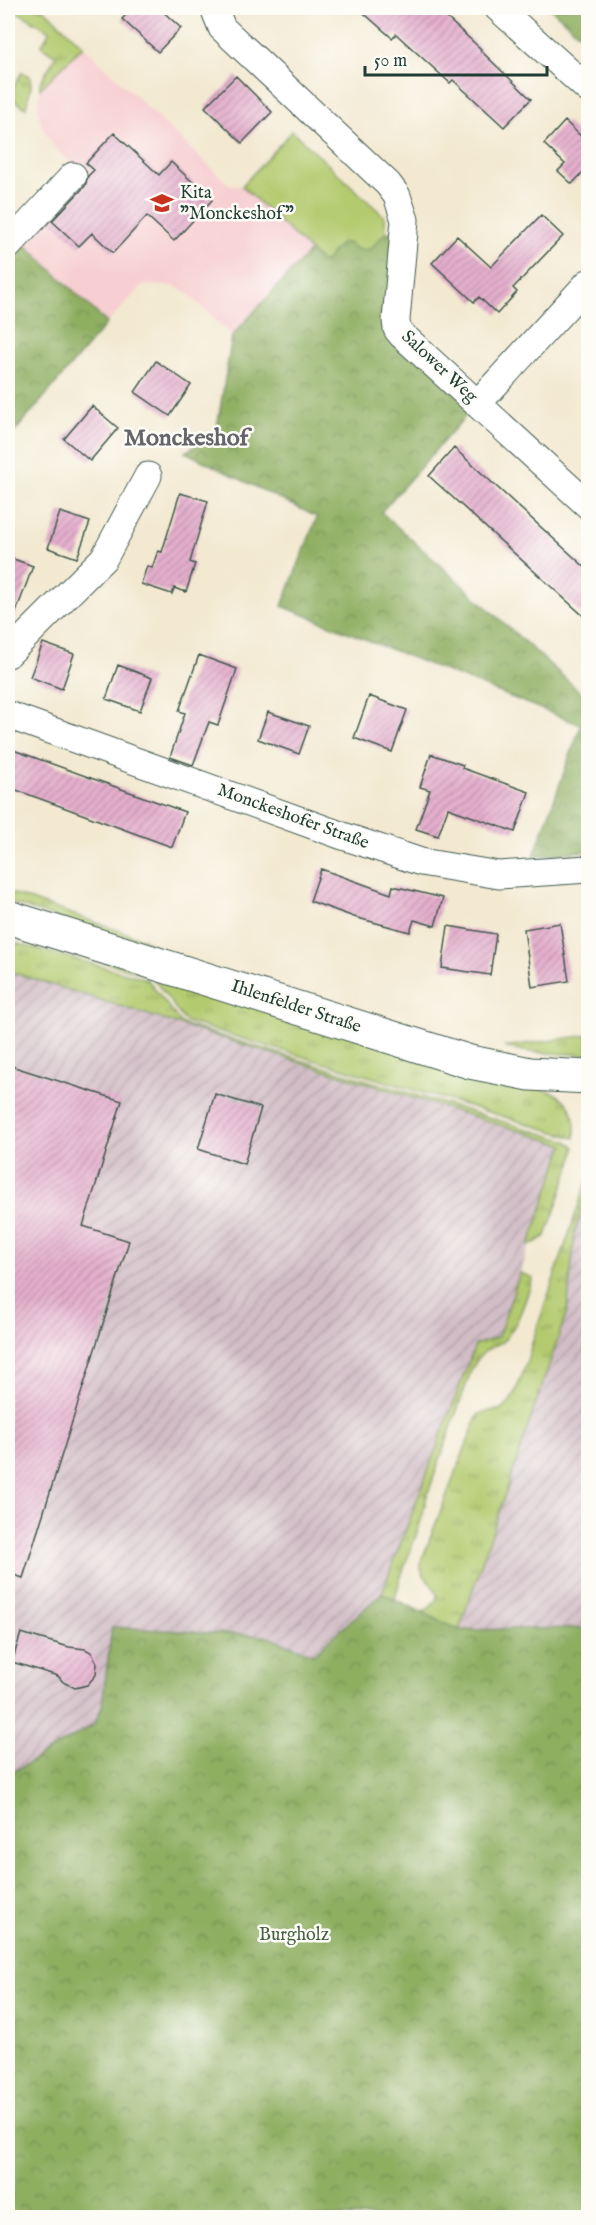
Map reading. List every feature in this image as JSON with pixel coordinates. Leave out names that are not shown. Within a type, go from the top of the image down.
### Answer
[{"type":"main road","name":"Ihlenfelder Straße","points":[[8,917],[470,1062],[530,1074],[588,1077]]},
{"type":"street","name":"Salower Weg","points":[[214,8],[222,28],[388,184],[397,196],[405,220],[397,329],[588,504]]},
{"type":"street","points":[[498,8],[588,89]]},
{"type":"street","points":[[8,246],[74,176]]},
{"type":"street","points":[[478,404],[588,283]]},
{"type":"street","points":[[8,654],[104,558],[148,476]]},
{"type":"street","name":"Monckeshofer Straße","points":[[8,715],[421,862],[499,874],[588,868]]},
{"type":"shaded area","name":"Kita \"Monckeshof\"","points":[[83,46],[228,184],[242,186],[310,251],[232,336],[185,291],[173,286],[143,285],[107,323],[25,244],[87,178],[54,147],[41,125],[37,106],[40,89]]},
{"type":"shaded area","points":[[8,971],[564,1145],[498,1337],[475,1345],[382,1593],[314,1654],[265,1636],[102,1706],[95,1724],[8,1775]]},
{"type":"shaded area","points":[[588,1189],[588,1628],[459,1630],[567,1312],[575,1231]]},
{"type":"green space","points":[[19,8],[43,8],[83,46],[40,89],[40,83],[56,56],[41,46],[50,31],[16,11]]},
{"type":"green space","points":[[550,8],[588,8],[588,42]]},
{"type":"green space","points":[[22,72],[30,77],[31,86],[26,108],[8,97]]},
{"type":"green space","points":[[292,131],[385,217],[386,232],[370,249],[356,249],[349,243],[341,243],[323,263],[242,186]]},
{"type":"green space","points":[[386,232],[396,233],[387,321],[471,410],[381,512],[588,699],[588,851],[534,856],[581,725],[282,606],[317,517],[185,452],[216,434],[232,336],[310,251],[323,263],[341,243],[370,249]]},
{"type":"green space","points":[[25,244],[107,323],[8,440],[8,261]]},
{"type":"green space","points":[[8,892],[143,939],[166,953],[8,902]]},
{"type":"green space","points":[[8,929],[554,1093],[565,1101],[572,1112],[575,1138],[187,1022],[149,975],[8,935]]},
{"type":"green space","points":[[8,941],[147,979],[180,1022],[185,1025],[567,1141],[575,1147],[573,1158],[546,1236],[529,1246],[564,1145],[8,971]]},
{"type":"green space","points":[[588,1035],[588,1055],[530,1052],[504,1047]]},
{"type":"green space","points":[[588,1178],[588,1189],[575,1231],[567,1312],[459,1630],[422,1613],[432,1606],[437,1594],[420,1564],[478,1415],[504,1408],[517,1388]]},
{"type":"green space","points":[[520,1273],[533,1278],[522,1309],[506,1338],[478,1358],[472,1368],[426,1499],[420,1525],[395,1600],[382,1593],[475,1345],[498,1337]]},
{"type":"green space","name":"Burgholz","points":[[382,1593],[459,1630],[588,1628],[588,2217],[8,2217],[8,1775],[95,1724],[102,1706],[112,1627],[265,1636],[314,1654]]},
{"type":"building","points":[[133,8],[159,8],[181,28],[158,52],[122,19]]},
{"type":"building","points":[[358,8],[436,8],[531,99],[504,127],[453,80],[450,83],[396,34],[392,38]]},
{"type":"building","points":[[236,76],[272,112],[242,143],[205,107]]},
{"type":"building","points":[[565,121],[588,143],[588,167],[572,184],[558,171],[565,164],[544,144]]},
{"type":"building","points":[[114,133],[159,175],[171,162],[212,200],[174,241],[147,216],[113,253],[92,233],[79,246],[52,221],[85,186],[88,176],[94,170],[86,163]]},
{"type":"building","points":[[541,215],[563,236],[513,288],[517,292],[497,314],[479,297],[474,302],[432,263],[457,236],[491,267]]},
{"type":"building","points":[[156,361],[191,385],[170,416],[135,392]]},
{"type":"building","points":[[92,406],[118,428],[90,461],[64,439]]},
{"type":"building","points":[[454,448],[588,570],[588,620],[429,476]]},
{"type":"building","points":[[180,493],[208,501],[190,562],[195,564],[186,592],[174,588],[172,594],[141,584],[147,566],[152,568],[158,551],[162,552]]},
{"type":"building","points":[[60,512],[90,522],[77,558],[48,548]]},
{"type":"building","points":[[8,557],[33,566],[9,631],[8,631]]},
{"type":"building","points":[[43,643],[74,654],[62,689],[30,677]]},
{"type":"building","points":[[199,655],[237,669],[218,725],[209,722],[193,765],[170,757],[185,713],[179,711]]},
{"type":"building","points":[[118,665],[152,678],[140,711],[106,699]]},
{"type":"building","points":[[369,696],[407,710],[392,752],[354,738]]},
{"type":"building","points":[[268,712],[309,726],[299,754],[258,739]]},
{"type":"building","points":[[8,748],[185,812],[172,847],[8,787]]},
{"type":"building","points":[[431,754],[463,765],[462,768],[529,792],[515,832],[448,808],[438,836],[416,829],[430,790],[420,787]]},
{"type":"building","points":[[321,869],[391,894],[393,886],[443,898],[435,926],[414,920],[410,932],[354,917],[310,901]]},
{"type":"building","points":[[560,923],[569,981],[532,987],[524,929]]},
{"type":"building","points":[[448,926],[496,934],[490,975],[442,968]]},
{"type":"building","points":[[8,1065],[122,1101],[83,1226],[129,1241],[23,1578],[8,1573]]},
{"type":"building","points":[[215,1094],[261,1108],[244,1164],[198,1149]]},
{"type":"building","points":[[21,1633],[91,1652],[97,1663],[96,1675],[87,1685],[75,1688],[63,1682],[58,1676],[12,1662]]},
{"type":"place","name":"Kita \"Monckeshof\"","points":[[162,203]]},
{"type":"district","name":"Monckeshof","points":[[186,438]]}]
